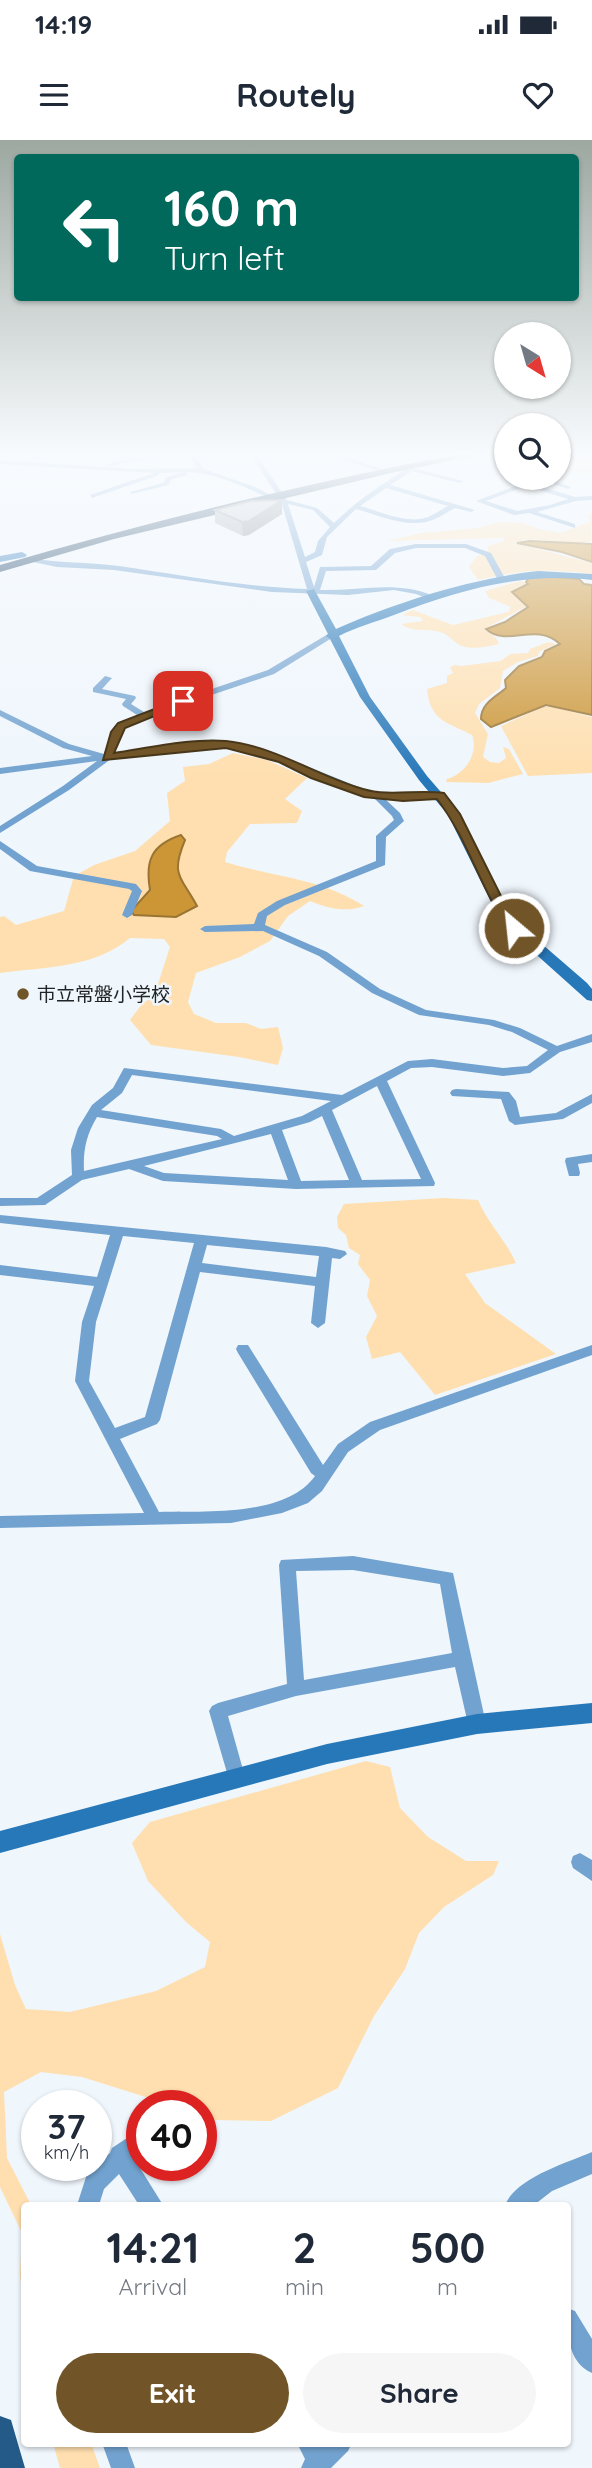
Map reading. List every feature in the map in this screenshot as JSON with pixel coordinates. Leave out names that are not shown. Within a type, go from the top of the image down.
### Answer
[{"type":"main road","points":[[0,2431],[10,2468]]},
{"type":"street","points":[[46,563],[114,568],[248,588],[348,593],[394,589],[411,590],[431,598]]},
{"type":"street","points":[[303,563],[331,636],[365,697],[463,830],[507,921],[592,996]]},
{"type":"street","points":[[314,591],[323,569],[373,568],[379,563]]},
{"type":"street","points":[[492,563],[502,580]]},
{"type":"street","points":[[0,830],[107,758],[116,732],[121,726],[143,715],[271,672],[331,636],[431,598],[502,580],[551,572],[592,577]]},
{"type":"street","points":[[108,678],[96,690],[132,698],[127,704],[143,715]]},
{"type":"street","points":[[0,713],[66,746],[107,758]]},
{"type":"street","points":[[0,771],[171,748],[226,744],[274,757],[348,789],[377,796],[440,796]]},
{"type":"street","points":[[259,927],[262,915],[281,903],[381,863],[381,836],[398,821],[391,807],[377,796]]},
{"type":"street","points":[[0,844],[34,869],[132,886],[137,891],[127,915]]},
{"type":"street","points":[[205,929],[259,927],[323,954],[376,991],[423,1013],[490,1022],[516,1030],[555,1050]]},
{"type":"street","points":[[0,1202],[40,1202],[78,1177],[232,1140],[326,1111],[408,1065],[503,1072],[530,1069],[555,1050],[592,1038]]},
{"type":"street","points":[[78,1177],[77,1150],[84,1128],[93,1113],[118,1090],[128,1072],[345,1098]]},
{"type":"street","points":[[130,1165],[163,1177],[296,1185],[429,1183],[380,1080]]},
{"type":"street","points":[[456,1093],[505,1095],[510,1101],[515,1121],[559,1116],[592,1098]]},
{"type":"street","points":[[326,1111],[356,1182]]},
{"type":"street","points":[[93,1113],[221,1133],[232,1140]]},
{"type":"street","points":[[275,1128],[296,1185]]},
{"type":"street","points":[[574,1173],[571,1161],[592,1158]]},
{"type":"street","points":[[0,1219],[333,1253],[323,1282],[318,1323]]},
{"type":"street","points":[[118,1232],[89,1322],[82,1381],[155,1519]]},
{"type":"street","points":[[111,1436],[152,1420],[202,1240]]},
{"type":"street","points":[[194,1267],[323,1282]]},
{"type":"street","points":[[0,1270],[100,1282]]},
{"type":"street","points":[[243,1349],[316,1469],[326,1474]]},
{"type":"street","points":[[0,1522],[241,1516],[282,1507],[302,1499],[326,1474],[343,1448],[375,1426],[592,1350]]},
{"type":"street","points":[[296,1689],[287,1565],[353,1563],[447,1578],[477,1724]]},
{"type":"street","points":[[236,1777],[218,1712],[296,1689],[462,1659]]},
{"type":"street","points":[[0,1842],[339,1751],[477,1724],[592,1713]]},
{"type":"street","points":[[89,2202],[95,2182],[126,2151]]},
{"type":"street","points":[[120,2156],[150,2202]]},
{"type":"street","points":[[520,2202],[544,2183],[592,2163]]},
{"type":"street","points":[[571,2326],[592,2361]]},
{"type":"street","points":[[115,2447],[123,2468]]},
{"type":"street","points":[[315,2457],[333,2447]]},
{"type":"shaded area","points":[[472,563],[591,563],[592,574],[535,571],[478,580],[469,567]]},
{"type":"shaded area","points":[[529,577],[579,579],[584,584],[592,585],[592,715],[546,705],[491,727],[481,719],[482,713],[490,701],[506,688],[505,680],[519,666],[542,657],[545,651],[560,644],[541,635],[503,636],[486,629],[505,622],[528,607],[512,592],[528,584],[526,582]]},
{"type":"shaded area","points":[[520,581],[527,583],[511,592],[527,606],[484,629],[496,638],[499,644],[464,647],[442,633],[401,624],[423,621],[420,617],[402,615],[413,610],[453,625],[508,612],[511,607],[489,598],[485,591]]},
{"type":"shaded area","points":[[548,642],[556,644],[539,652],[538,656],[518,662],[503,671],[500,688],[479,704],[475,713],[488,734],[483,757],[490,762],[499,763],[506,758],[503,747],[509,749],[523,774],[488,783],[446,782],[465,768],[472,756],[474,742],[472,735],[436,714],[427,689],[447,683],[447,676],[453,673],[450,667],[455,665],[501,661],[510,654],[528,653],[530,649]]},
{"type":"shaded area","points":[[543,707],[592,717],[592,773],[528,776],[501,726]]},
{"type":"shaded area","points":[[233,753],[267,760],[307,778],[285,799],[302,811],[297,823],[250,824],[227,852],[225,862],[331,889],[364,906],[337,909],[310,901],[288,916],[270,941],[240,957],[196,973],[188,1002],[194,1014],[216,1023],[246,1023],[261,1029],[278,1027],[283,1048],[278,1065],[151,1045],[130,1020],[142,1004],[154,996],[170,947],[164,939],[130,938],[116,948],[85,961],[0,973],[0,917],[4,916],[16,925],[64,911],[74,876],[94,865],[135,851],[170,821],[167,793],[185,781],[183,767],[209,764]]},
{"type":"shaded area","points":[[181,835],[185,840],[178,861],[179,875],[197,906],[176,917],[134,915],[131,911],[150,890],[152,855],[163,844]]},
{"type":"shaded area","points":[[444,1198],[478,1200],[516,1263],[465,1274],[485,1303],[556,1354],[435,1395],[400,1352],[372,1359],[366,1337],[377,1316],[367,1296],[370,1280],[358,1264],[360,1255],[349,1248],[346,1235],[338,1228],[337,1217],[344,1204]]},
{"type":"shaded area","points":[[366,1761],[390,1767],[400,1808],[428,1837],[466,1861],[499,1861],[493,1875],[444,1907],[419,1933],[405,1969],[374,2016],[338,2088],[271,2121],[217,2120],[217,2090],[126,2091],[82,2077],[41,2072],[4,2092],[7,2158],[29,2202],[21,2202],[21,2231],[0,2187],[0,1934],[15,1985],[26,2009],[70,2012],[156,1991],[205,1967],[210,1942],[186,1922],[148,1881],[132,1843],[150,1822]]},
{"type":"shaded area","points":[[54,2447],[92,2447],[100,2468],[60,2468]]},
{"type":"place","name":"市立常盤小学校","points":[[23,994]]},
{"type":"route","points":[[183,701],[121,726],[116,732],[107,758],[171,748],[226,744],[283,760],[315,776],[364,793],[403,798],[440,796],[454,814],[486,873],[507,921],[514,928]]}]
